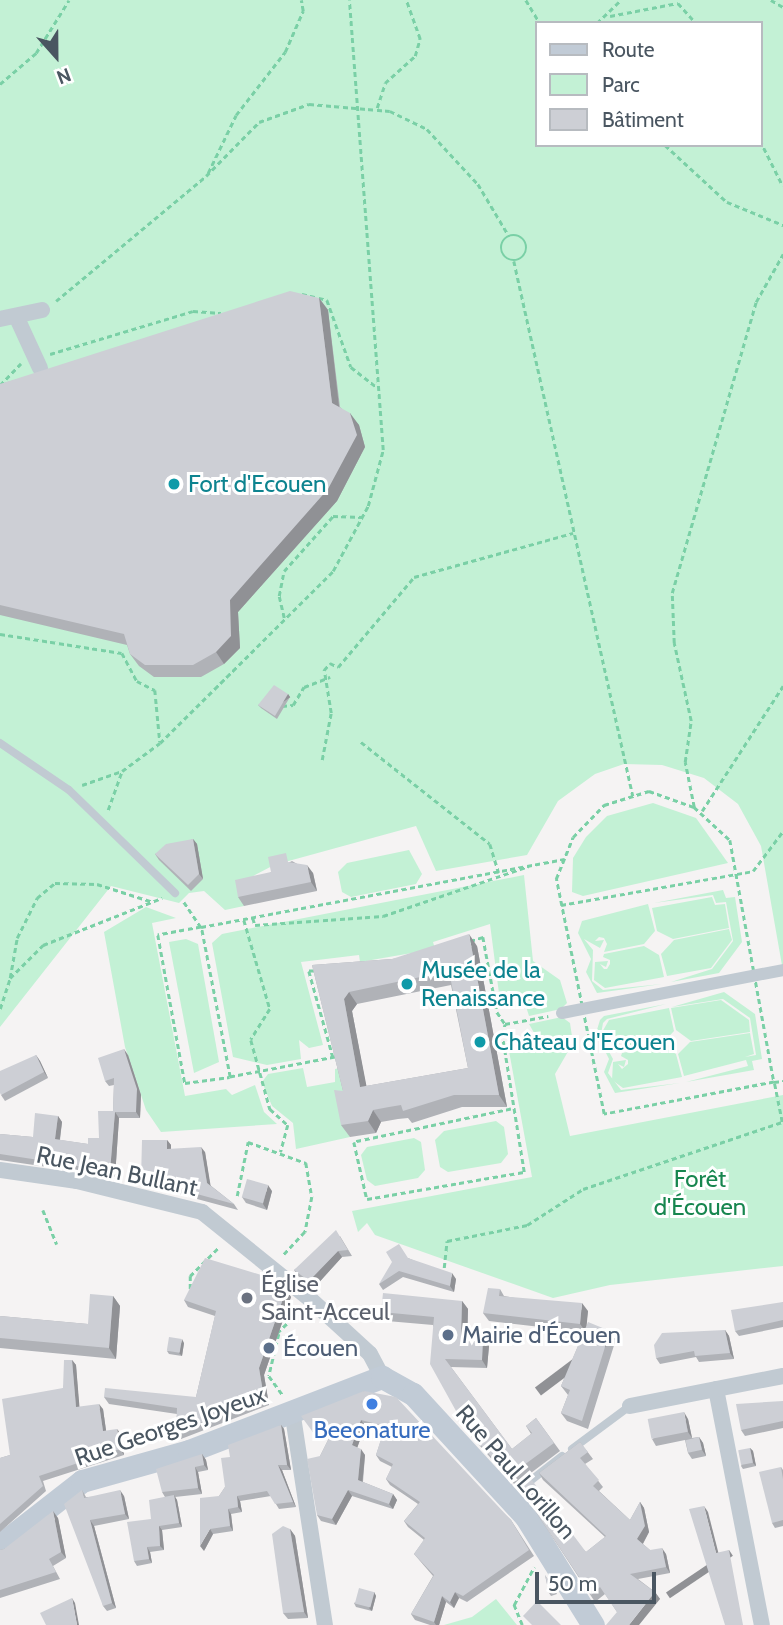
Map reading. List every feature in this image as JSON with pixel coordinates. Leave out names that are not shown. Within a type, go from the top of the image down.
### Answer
[{"type":"main road","name":"Rue Georges Joyeux","points":[[0,1545],[82,1480],[189,1451],[382,1377]]},
{"type":"main road","name":"Rue Paul Lorillon","points":[[382,1377],[412,1394],[509,1497],[551,1551],[593,1625]]},
{"type":"street","points":[[0,319],[17,318],[42,310]]},
{"type":"street","points":[[17,318],[40,368]]},
{"type":"street","points":[[562,1013],[783,970]]},
{"type":"street","name":"Rue Jean Bullant","points":[[0,1170],[181,1204],[235,1237],[310,1299],[348,1334],[382,1377]]},
{"type":"street","points":[[629,1406],[783,1376]]},
{"type":"street","points":[[716,1389],[762,1625]]},
{"type":"street","points":[[292,1410],[325,1625]]},
{"type":"lane","points":[[0,743],[69,790],[175,892]]},
{"type":"lane","points":[[509,1497],[629,1406]]},
{"type":"path","points":[[0,84],[36,53],[69,0]]},
{"type":"path","points":[[206,176],[236,115],[285,52],[303,11],[301,0]]},
{"type":"path","points":[[69,790],[122,771],[160,743],[332,571],[362,517],[383,450],[359,188],[360,105],[349,0]]},
{"type":"path","points":[[377,108],[385,83],[415,56],[420,38],[406,0]]},
{"type":"path","points":[[526,0],[539,21]]},
{"type":"path","points":[[610,16],[621,0]]},
{"type":"path","points":[[771,0],[783,7]]},
{"type":"path","points":[[601,21],[610,16],[678,3],[694,21]]},
{"type":"path","points":[[42,310],[206,176],[259,122],[309,104],[377,108],[427,129],[478,184],[509,236],[525,240],[527,248],[514,261]]},
{"type":"path","points":[[762,144],[783,186]]},
{"type":"path","points":[[667,147],[727,202],[783,225]]},
{"type":"path","points":[[509,236],[501,249],[514,261],[633,796]]},
{"type":"path","points":[[694,807],[685,762],[691,721],[674,643],[672,593],[756,302],[783,254]]},
{"type":"path","points":[[293,296],[327,300],[351,367],[378,388]]},
{"type":"path","points":[[0,385],[11,379],[30,348],[53,355],[194,311],[233,315]]},
{"type":"path","points":[[284,618],[279,596],[284,571],[333,516],[362,517]]},
{"type":"path","points":[[322,760],[330,677],[324,670],[331,663],[338,667],[414,577],[573,533]]},
{"type":"path","points":[[0,634],[122,653],[136,681],[155,690],[160,743]]},
{"type":"path","points":[[278,707],[293,705],[304,687],[330,677]]},
{"type":"path","points":[[702,811],[783,686]]},
{"type":"path","points":[[360,742],[490,844],[499,873]]},
{"type":"path","points":[[103,822],[122,771]]},
{"type":"path","points":[[444,1268],[447,1241],[527,1225],[583,1189],[782,1122],[774,1082],[730,840],[702,811],[649,791],[604,804],[573,837],[556,879],[604,1114],[774,1082],[783,1081]]},
{"type":"path","points":[[561,905],[753,871],[783,831]]},
{"type":"path","points":[[341,1055],[185,1083],[158,935],[565,859]]},
{"type":"path","points":[[253,918],[255,925],[383,916],[529,866]]},
{"type":"path","points":[[0,1009],[1,999],[10,978],[18,937],[37,898],[55,883],[97,884],[153,902]]},
{"type":"path","points":[[10,978],[43,945],[175,892],[201,927],[230,1077]]},
{"type":"path","points":[[244,920],[270,1009],[251,1040],[256,1072],[270,1109],[288,1125],[281,1152]]},
{"type":"path","points":[[457,944],[483,937],[497,1012],[505,1024],[511,1110],[524,1172],[367,1199],[354,1142],[511,1110]]},
{"type":"path","points":[[323,970],[309,971],[333,1057]]},
{"type":"path","points":[[505,1024],[562,1013]]},
{"type":"path","points":[[237,1196],[248,1142],[306,1163],[312,1197],[305,1232],[272,1267]]},
{"type":"path","points":[[43,1210],[57,1244]]},
{"type":"path","points":[[190,1296],[190,1276],[207,1253],[235,1237]]},
{"type":"path","points":[[292,1410],[269,1376],[279,1334],[310,1299]]},
{"type":"path","points":[[263,1330],[279,1334]]},
{"type":"path","points":[[522,1625],[514,1605],[537,1561],[551,1551]]},
{"type":"green space","points":[[0,0],[783,0],[783,971],[761,846],[738,804],[704,778],[662,765],[624,764],[595,774],[558,801],[527,855],[436,871],[416,826],[274,865],[240,883],[244,906],[225,910],[204,891],[189,893],[179,903],[111,886],[0,1027]]},
{"type":"green space","points":[[653,803],[696,818],[728,863],[583,896],[572,892],[573,858],[586,837],[607,816]]},
{"type":"green space","points":[[409,850],[422,874],[416,884],[351,897],[342,892],[338,872],[347,863]]},
{"type":"green space","points":[[524,875],[533,961],[560,980],[567,1003],[561,1009],[529,1016],[523,997],[501,1009],[490,924],[433,942],[435,949],[360,962],[359,955],[301,962],[323,1045],[309,1048],[299,1040],[301,1059],[267,1065],[233,1057],[212,943],[222,934]]},
{"type":"green space","points":[[723,890],[726,898],[735,897],[742,942],[719,973],[671,982],[712,969],[733,941],[726,902],[716,903],[713,895],[654,903]]},
{"type":"green space","points":[[712,897],[715,905],[725,904],[729,928],[673,939],[657,931],[652,908]]},
{"type":"green space","points":[[648,904],[655,931],[644,944],[604,952],[607,944],[604,938],[599,937],[595,941],[604,940],[600,948],[584,939],[593,950],[592,981],[603,990],[662,984],[597,993],[586,972],[591,959],[578,933],[582,921]]},
{"type":"green space","points":[[146,907],[176,918],[152,923],[185,1096],[226,1089],[232,1095],[255,1085],[264,1112],[277,1124],[161,1132],[146,1110],[125,1047],[104,932]]},
{"type":"green space","points":[[729,929],[732,940],[711,968],[667,976],[661,954],[674,940]]},
{"type":"green space","points":[[186,939],[198,944],[219,1062],[194,1073],[169,942]]},
{"type":"green space","points":[[644,946],[659,955],[664,977],[605,988],[594,980],[595,962],[608,961],[606,967],[600,964],[604,969],[610,964],[610,960],[603,957],[604,954]]},
{"type":"green space","points":[[724,992],[755,1014],[762,1059],[752,1061],[754,1070],[686,1082],[748,1066],[746,1060],[684,1076],[678,1054],[690,1042],[750,1033],[754,1054],[745,1057],[756,1055],[750,1018],[723,999],[672,1007]]},
{"type":"green space","points":[[721,1000],[749,1020],[750,1032],[691,1041],[676,1030],[671,1008]]},
{"type":"green space","points":[[666,1004],[607,1019],[603,1023],[601,1034],[609,1020],[669,1008],[674,1031],[662,1044],[622,1052],[625,1044],[622,1037],[613,1041],[621,1040],[618,1048],[602,1039],[613,1059],[608,1073],[621,1090],[680,1083],[615,1093],[604,1072],[609,1059],[596,1033],[600,1020],[604,1016]]},
{"type":"green space","name":"Forêt d'Écouen","points":[[562,1017],[570,1023],[573,1043],[555,1074],[570,1136],[783,1095],[783,1266],[610,1285],[553,1298],[375,1235],[367,1223],[358,1232],[352,1211],[532,1177],[507,1040],[521,1037],[530,1045],[537,1038],[529,1024]]},
{"type":"green space","points":[[662,1046],[676,1054],[682,1077],[623,1088],[612,1080],[613,1062],[626,1060],[624,1067],[618,1064],[622,1069],[628,1064],[628,1060],[621,1056],[622,1053]]},
{"type":"green space","points":[[344,1067],[350,1137],[296,1149],[293,1123],[272,1106],[262,1082],[268,1074],[303,1068],[307,1087],[335,1082],[335,1069]]},
{"type":"green space","points":[[496,1121],[504,1127],[508,1154],[501,1163],[448,1172],[440,1167],[435,1140],[444,1131]]},
{"type":"green space","points":[[414,1138],[421,1142],[425,1170],[418,1178],[375,1186],[367,1180],[361,1155],[367,1147]]},
{"type":"green space","points":[[496,1599],[517,1625],[444,1625],[472,1617]]},
{"type":"building","name":"Fort d'Ecouen","points":[[290,291],[319,298],[332,403],[350,413],[357,435],[328,489],[230,600],[231,636],[216,652],[193,665],[145,665],[130,654],[124,634],[0,605],[0,384]]},
{"type":"building","points":[[274,685],[288,694],[275,716],[258,705]]},
{"type":"building","points":[[193,839],[199,874],[188,885],[155,854],[166,844]]},
{"type":"building","points":[[286,853],[288,862],[307,865],[311,882],[238,897],[235,880],[271,872],[268,857]]},
{"type":"building","name":"Château d'Ecouen","points":[[469,934],[499,1095],[454,1095],[403,1111],[401,1105],[373,1110],[368,1121],[341,1125],[334,1090],[343,1091],[312,965],[392,959]],"holes":[[[449,971],[468,1068],[360,1087],[344,999],[349,992]]]},
{"type":"building","points":[[124,1049],[137,1089],[136,1112],[115,1112],[110,1171],[0,1154],[0,1134],[33,1137],[35,1113],[58,1116],[55,1139],[88,1144],[88,1138],[99,1138],[98,1111],[113,1111],[114,1078],[105,1081],[98,1058]]},
{"type":"building","points":[[36,1055],[44,1072],[1,1095],[0,1071]]},
{"type":"building","points":[[142,1140],[167,1140],[167,1149],[201,1147],[207,1183],[234,1204],[141,1179]]},
{"type":"building","points":[[247,1179],[268,1185],[263,1203],[242,1197]]},
{"type":"building","points":[[336,1230],[348,1250],[338,1251],[309,1281],[294,1270]]},
{"type":"building","points":[[399,1244],[408,1258],[452,1273],[450,1286],[399,1271],[379,1284],[392,1262],[386,1252]]},
{"type":"building","points":[[205,1258],[271,1278],[286,1290],[259,1368],[264,1398],[176,1432],[177,1408],[104,1397],[105,1388],[196,1397],[216,1311],[184,1300]]},
{"type":"building","points":[[488,1288],[500,1289],[499,1296],[582,1303],[580,1324],[483,1313]]},
{"type":"building","points":[[383,1293],[462,1301],[461,1336],[483,1338],[482,1360],[445,1359],[512,1449],[532,1433],[526,1426],[536,1418],[554,1443],[509,1476],[466,1429],[430,1364],[434,1317],[381,1312]]},
{"type":"building","points":[[90,1294],[113,1296],[109,1348],[0,1338],[0,1316],[88,1324]]},
{"type":"building","points":[[783,1302],[783,1320],[735,1331],[731,1310]]},
{"type":"building","points":[[588,1322],[610,1331],[582,1421],[561,1413],[570,1390],[561,1386]]},
{"type":"building","points":[[725,1330],[730,1353],[695,1356],[694,1351],[656,1358],[654,1345],[662,1333]]},
{"type":"building","points":[[169,1337],[182,1339],[180,1353],[167,1351]]},
{"type":"building","points":[[64,1360],[72,1360],[76,1407],[99,1404],[103,1431],[117,1429],[120,1449],[39,1476],[43,1486],[0,1524],[0,1458],[10,1455],[2,1399],[63,1388]]},
{"type":"building","points":[[364,1391],[396,1397],[511,1520],[529,1550],[463,1596],[455,1592],[450,1602],[442,1596],[434,1622],[411,1614],[434,1575],[414,1554],[425,1538],[404,1521],[420,1502],[386,1479],[393,1464],[376,1455],[385,1426],[361,1420],[352,1445],[361,1449],[358,1480],[393,1494],[389,1504],[348,1490],[332,1519],[317,1515],[307,1459],[320,1456],[335,1426],[312,1431],[301,1416]]},
{"type":"building","points":[[783,1401],[783,1421],[741,1430],[736,1404]]},
{"type":"building","points":[[684,1412],[688,1432],[651,1439],[648,1419]]},
{"type":"building","points":[[281,1425],[287,1465],[278,1465],[293,1502],[275,1504],[267,1491],[237,1496],[238,1507],[228,1509],[230,1526],[210,1529],[200,1546],[200,1498],[219,1496],[225,1487],[221,1458],[230,1457],[228,1445]]},
{"type":"building","points":[[699,1437],[702,1450],[688,1453],[685,1440]]},
{"type":"building","points":[[580,1442],[588,1452],[580,1458],[599,1480],[593,1486],[630,1520],[640,1502],[645,1526],[637,1539],[650,1550],[662,1548],[666,1567],[630,1574],[655,1592],[629,1625],[606,1625],[617,1612],[600,1587],[591,1595],[520,1488],[531,1479],[586,1552],[606,1536],[539,1473]]},
{"type":"building","points":[[750,1448],[753,1463],[741,1465],[738,1450]]},
{"type":"building","points":[[202,1454],[204,1465],[195,1467],[198,1488],[162,1492],[156,1469]]},
{"type":"building","points":[[781,1467],[783,1520],[772,1523],[759,1472]]},
{"type":"building","points":[[82,1490],[84,1498],[120,1490],[125,1514],[90,1520],[112,1603],[103,1606],[64,1504]]},
{"type":"building","points":[[174,1495],[179,1523],[159,1526],[160,1546],[147,1547],[149,1559],[134,1561],[127,1522],[151,1519],[149,1500]]},
{"type":"building","points":[[704,1506],[716,1553],[729,1550],[743,1625],[725,1625],[689,1509]]},
{"type":"building","points":[[53,1511],[61,1552],[49,1559],[56,1572],[0,1590],[0,1550]]},
{"type":"building","points":[[283,1526],[290,1529],[304,1612],[283,1613],[272,1534]]},
{"type":"building","points":[[545,1575],[555,1590],[549,1593]]},
{"type":"building","points":[[359,1588],[374,1592],[370,1608],[355,1603]]},
{"type":"building","points":[[72,1598],[77,1625],[46,1625],[40,1613]]},
{"type":"building","points":[[537,1601],[561,1625],[532,1625],[523,1616]]},
{"type":"place","name":"Fort d'Ecouen","points":[[174,484]]},
{"type":"place","name":"Musée de la Renaissance","points":[[407,984]]},
{"type":"place","name":"Château d'Ecouen","points":[[480,1042]]},
{"type":"place","name":"Église Saint-Acceul","points":[[247,1298]]},
{"type":"place","name":"Mairie d'Écouen","points":[[448,1335]]},
{"type":"place","name":"Écouen","points":[[269,1348]]},
{"type":"place","name":"Beeonature","points":[[372,1404]]}]
